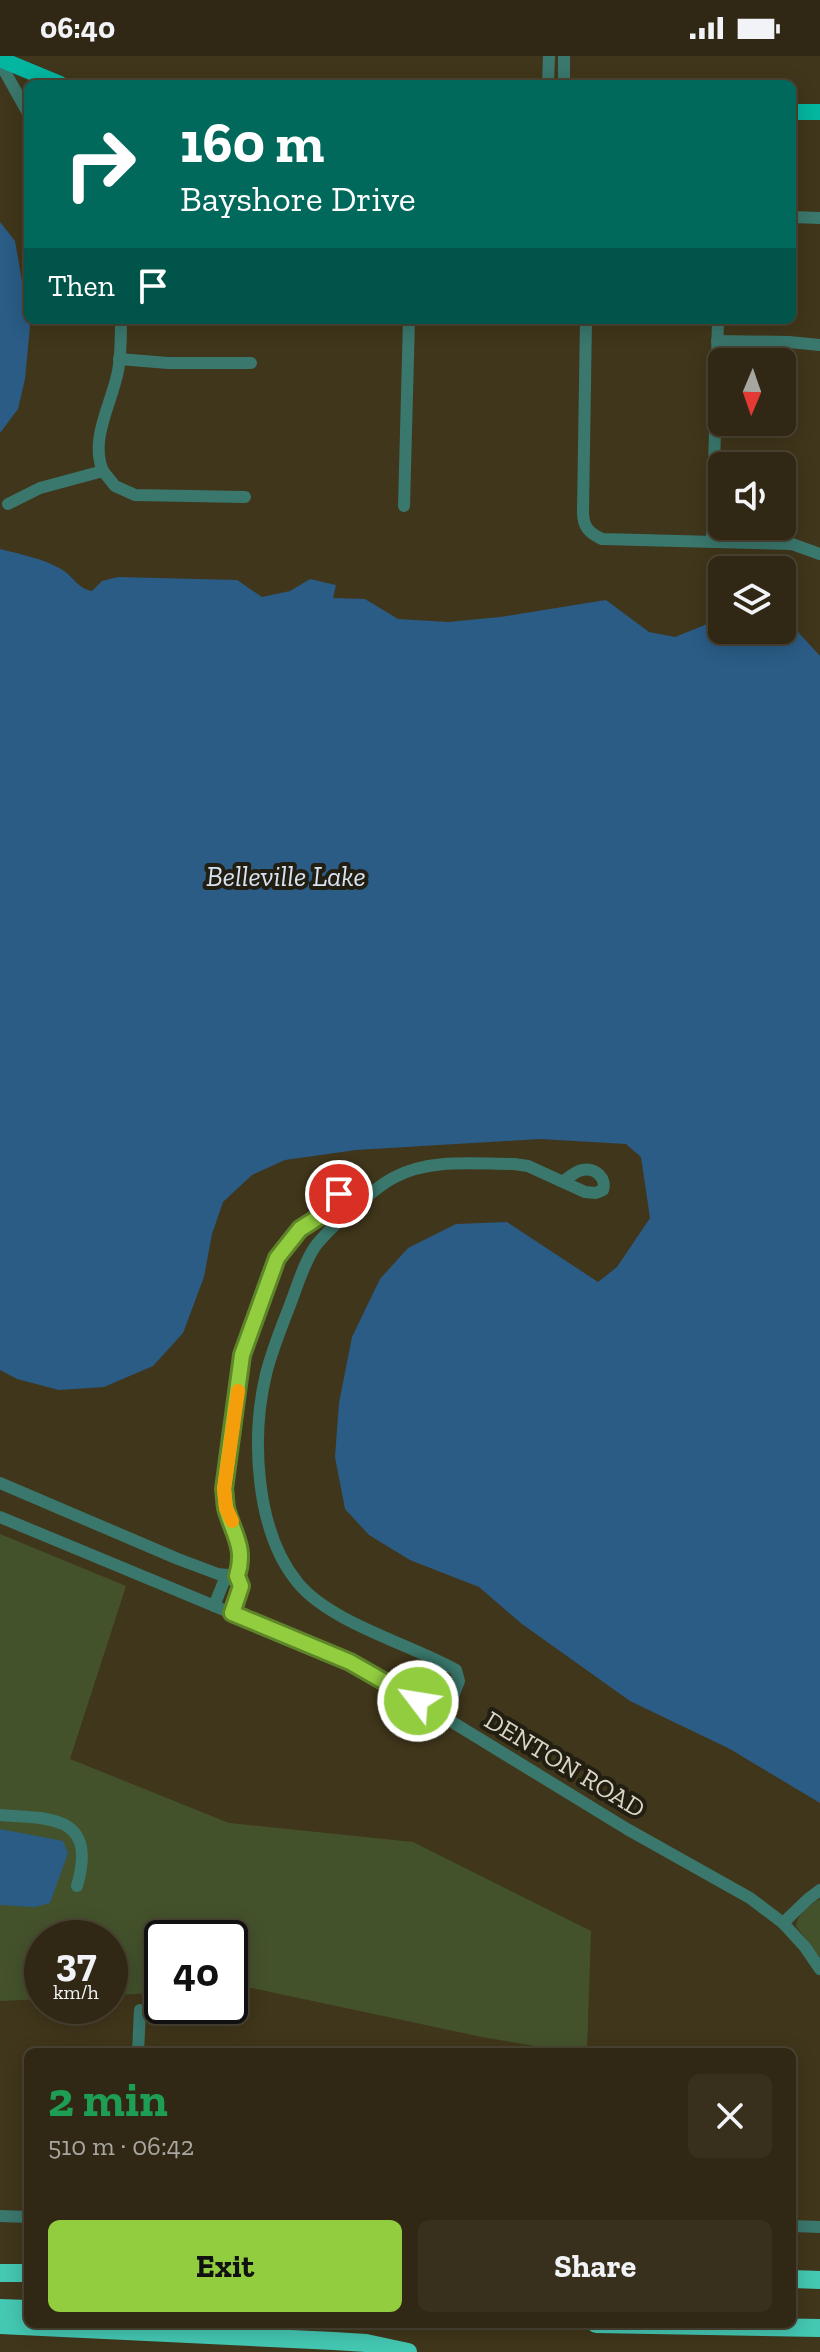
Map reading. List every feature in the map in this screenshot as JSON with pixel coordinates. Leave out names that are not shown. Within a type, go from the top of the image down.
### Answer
[{"type":"highway","points":[[0,2273],[24,2273]]},
{"type":"highway","points":[[796,2279],[820,2280]]},
{"type":"highway","points":[[0,2308],[24,2309]]},
{"type":"highway","points":[[796,2315],[820,2316]]},
{"type":"highway","points":[[0,2319],[24,2319]]},
{"type":"highway","points":[[0,2325],[24,2326]]},
{"type":"highway","points":[[63,2328],[366,2343],[408,2352]]},
{"type":"highway","points":[[796,2328],[820,2328]]},
{"type":"main road","points":[[0,61],[50,80]]},
{"type":"main road","points":[[796,112],[820,112]]},
{"type":"street","points":[[548,80],[549,56]]},
{"type":"street","points":[[564,56],[564,80]]},
{"type":"street","points":[[0,61],[24,106]]},
{"type":"street","points":[[796,217],[820,218]]},
{"type":"street","points":[[121,324],[115,386],[98,444],[103,471],[115,486],[135,495],[245,497]]},
{"type":"street","points":[[404,506],[409,324]]},
{"type":"street","points":[[586,324],[583,523],[587,529],[602,539],[792,544],[820,554]]},
{"type":"street","points":[[712,542],[718,324]]},
{"type":"street","points":[[717,341],[820,345]]},
{"type":"street","points":[[119,359],[168,363],[251,363]]},
{"type":"street","points":[[8,504],[40,488],[103,471]]},
{"type":"street","points":[[445,1717],[459,1681],[456,1670],[325,1608],[299,1586],[284,1562],[270,1531],[259,1472],[259,1424],[265,1377],[299,1282],[317,1244],[390,1179],[410,1170],[431,1166],[514,1164],[528,1166],[564,1181]]},
{"type":"street","points":[[232,1613],[241,1586],[237,1576],[240,1550],[226,1508],[224,1489],[242,1355],[277,1258],[300,1229],[322,1215],[345,1184]]},
{"type":"street","points":[[0,1483],[178,1559],[218,1574],[237,1576]]},
{"type":"street","name":"DENTON ROAD","points":[[0,1517],[364,1668],[627,1829],[750,1898],[783,1923],[820,1969]]},
{"type":"street","points":[[214,1606],[224,1581],[237,1576]]},
{"type":"street","points":[[0,1815],[45,1819],[65,1825],[75,1832],[83,1851],[77,1886]]},
{"type":"street","points":[[783,1923],[820,1890]]},
{"type":"street","points":[[138,2048],[140,2010]]},
{"type":"street","points":[[0,2216],[24,2217]]},
{"type":"street","points":[[796,2226],[820,2227]]},
{"type":"green space","points":[[0,1534],[126,1586],[70,1759],[229,1823],[413,1842],[591,1931],[587,2048],[546,2048],[482,2037],[248,1988],[248,1920],[144,1920],[144,1994],[128,1994],[128,1920],[24,1920],[24,2000],[0,2001]]},
{"type":"green space","points":[[820,1899],[820,1958],[796,1926],[805,1910]]},
{"type":"water","points":[[0,222],[15,241],[24,292],[24,324],[30,326],[25,379],[18,409],[0,433]]},
{"type":"water","name":"Belleville Lake","points":[[0,549],[54,565],[83,588],[92,591],[102,581],[118,577],[237,580],[262,597],[290,591],[310,579],[336,585],[333,598],[365,599],[398,619],[448,622],[606,600],[649,632],[675,637],[708,624],[708,644],[796,644],[796,631],[820,656],[820,1803],[730,1749],[630,1701],[522,1624],[479,1587],[410,1560],[369,1535],[345,1509],[335,1457],[339,1403],[352,1337],[380,1279],[408,1248],[456,1224],[507,1222],[598,1282],[617,1267],[650,1218],[641,1157],[626,1144],[540,1139],[356,1150],[285,1160],[252,1175],[223,1202],[212,1234],[204,1277],[183,1333],[153,1366],[104,1387],[59,1390],[17,1379],[0,1370]]},
{"type":"water","points":[[0,1829],[63,1841],[68,1853],[50,1903],[35,1907],[0,1905]]},
{"type":"slow traffic","points":[[232,1521],[226,1508],[224,1489],[238,1391]]},
{"type":"route","points":[[339,1194],[322,1215],[300,1229],[277,1258],[242,1355],[224,1489],[226,1508],[240,1550],[237,1576],[241,1586],[232,1613],[364,1668],[418,1701]]}]
